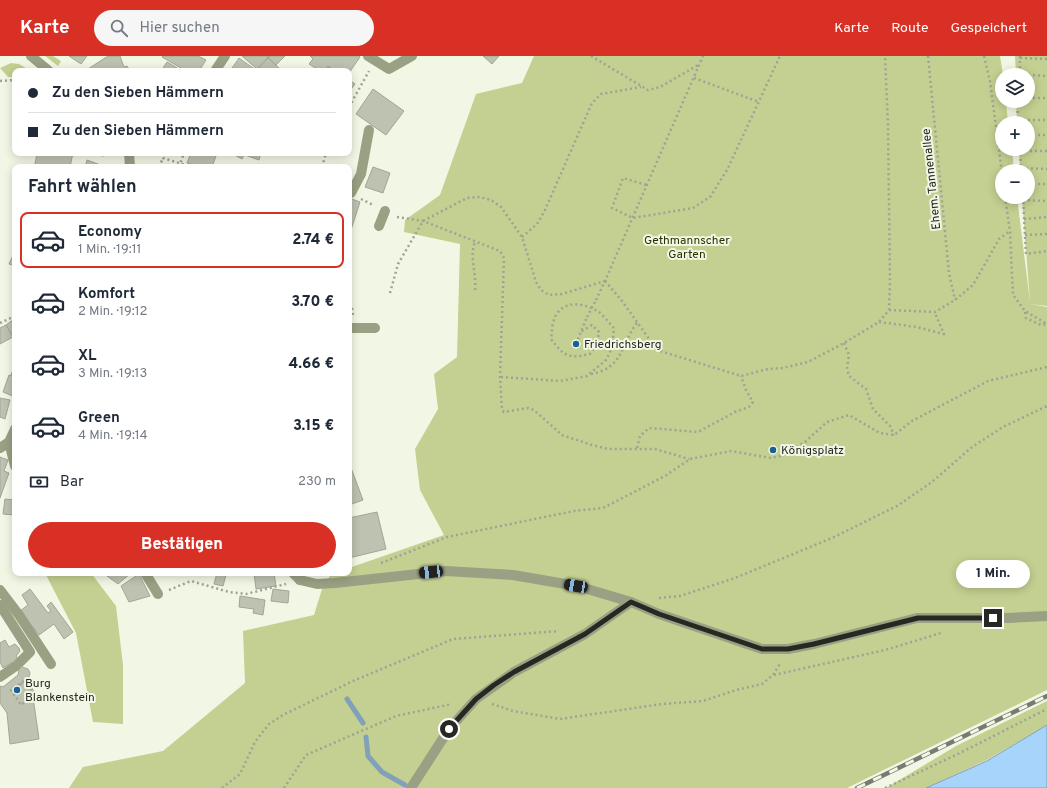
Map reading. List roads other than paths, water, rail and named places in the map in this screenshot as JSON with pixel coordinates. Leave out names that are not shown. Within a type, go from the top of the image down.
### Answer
[{"type":"street","points":[[31,56],[45,68]]},
{"type":"street","points":[[217,68],[225,56]]},
{"type":"street","points":[[372,58],[389,69],[412,56]]},
{"type":"street","points":[[352,191],[361,174],[369,130]]},
{"type":"street","points":[[380,226],[385,211]]},
{"type":"street","points":[[352,328],[375,328]]},
{"type":"street","points":[[0,448],[9,442],[12,436]]},
{"type":"street","points":[[9,442],[12,454]]},
{"type":"street","points":[[296,576],[300,580],[323,584],[446,571],[534,579],[576,586],[631,602],[659,614],[762,649],[788,649],[918,618],[1008,618],[1047,616]]},
{"type":"street","points":[[147,576],[158,594]]},
{"type":"street","points":[[0,590],[19,615],[51,664]]},
{"type":"street","points":[[411,788],[449,729],[476,699],[514,672],[585,634],[631,602]]},
{"type":"street","points":[[0,605],[30,652],[18,664],[0,677]]},
{"type":"water","points":[[1047,725],[1047,788],[926,788],[987,761]]},
{"type":"waterway","points":[[347,699],[363,723]]},
{"type":"waterway","points":[[366,737],[368,756],[382,772],[405,785]]},
{"type":"railway","points":[[857,788],[1047,696]]},
{"type":"place","name":"Friedrichsberg","points":[[576,344]]},
{"type":"place","name":"Königsplatz","points":[[773,450]]},
{"type":"place","name":"Burg Blankenstein","points":[[17,690]]},
{"type":"park label","name":"Gethmannscher Garten","points":[[687,247]]}]
